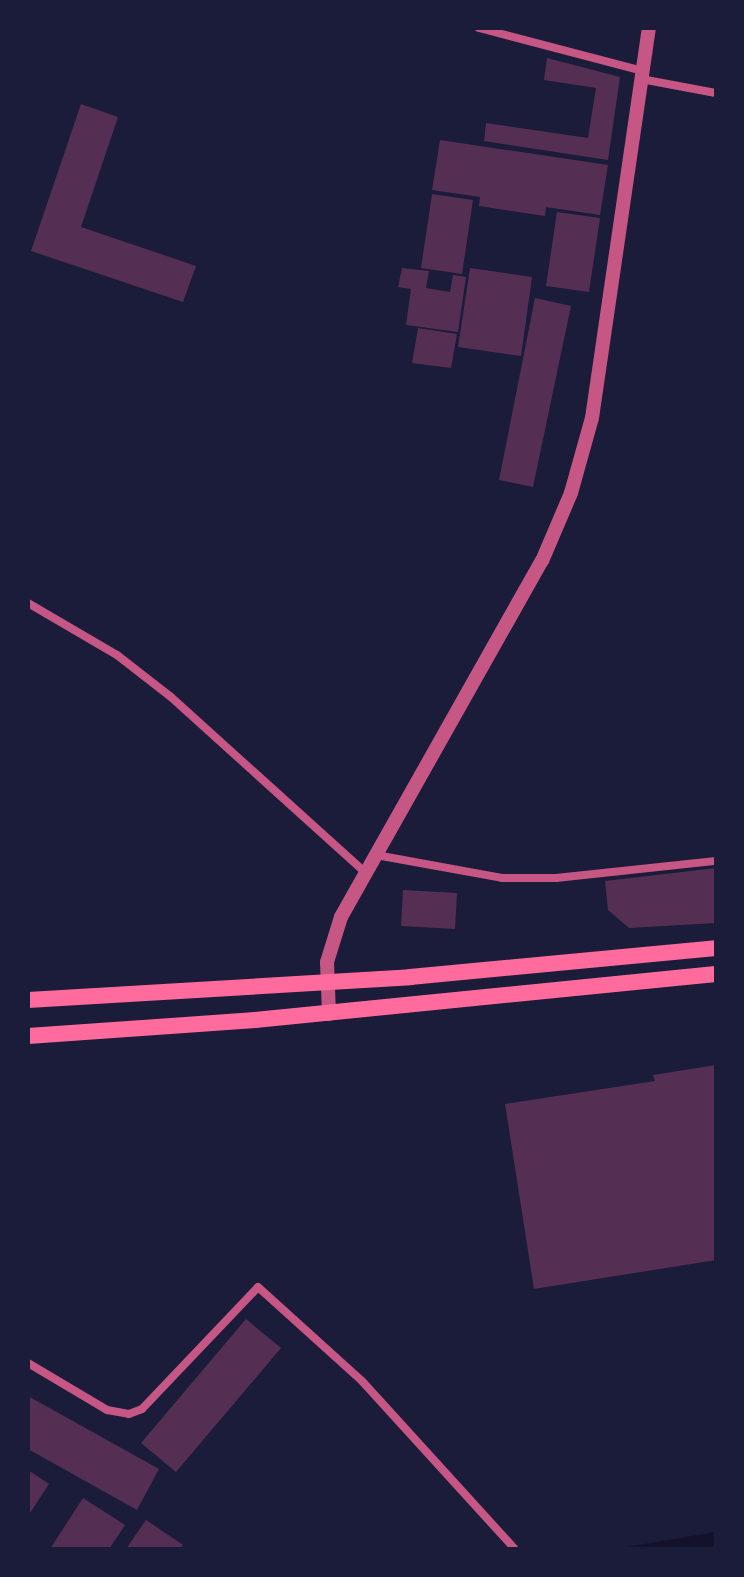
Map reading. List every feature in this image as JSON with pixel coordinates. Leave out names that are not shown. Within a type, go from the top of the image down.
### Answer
[{"type":"main road","points":[[28,1000],[325,983],[716,948]]},
{"type":"main road","points":[[28,1036],[329,1014],[716,974]]},
{"type":"street","points":[[479,28],[716,93]]},
{"type":"street","points":[[329,1014],[325,983],[332,937],[542,561],[571,493],[592,418],[649,28]]},
{"type":"street","points":[[28,603],[84,633],[171,697],[366,873]]},
{"type":"street","points":[[376,855],[502,878],[556,878],[716,861]]},
{"type":"street","points":[[28,1363],[107,1410],[129,1414],[142,1409],[258,1287],[362,1381],[515,1549]]},
{"type":"shaded area","points":[[716,1532],[716,1549],[615,1549]]},
{"type":"building","points":[[547,58],[620,77],[608,160],[484,141],[486,123],[588,138],[596,88],[544,80]]},
{"type":"building","points":[[81,104],[118,117],[81,227],[196,266],[183,302],[31,251]]},
{"type":"building","points":[[440,140],[608,165],[600,215],[546,207],[545,216],[479,206],[480,197],[432,190]]},
{"type":"building","points":[[432,194],[473,200],[462,274],[421,268]]},
{"type":"building","points":[[557,212],[600,218],[589,292],[546,286]]},
{"type":"building","points":[[402,268],[429,271],[426,288],[450,292],[453,275],[466,277],[458,332],[406,325],[411,289],[398,287]]},
{"type":"building","points":[[470,268],[532,277],[521,356],[458,347]]},
{"type":"building","points":[[535,298],[571,306],[533,487],[499,480]]},
{"type":"building","points":[[418,328],[457,334],[451,368],[412,363]]},
{"type":"building","points":[[716,868],[716,923],[629,928],[608,910],[605,881]]},
{"type":"building","points":[[403,890],[457,893],[455,929],[401,926]]},
{"type":"building","points":[[716,1065],[716,1260],[534,1289],[505,1104],[655,1081],[653,1075]]},
{"type":"building","points":[[246,1319],[281,1348],[176,1472],[141,1443]]},
{"type":"building","points":[[28,1396],[159,1469],[137,1510],[28,1449]]},
{"type":"building","points":[[28,1470],[49,1484],[28,1516]]},
{"type":"building","points":[[83,1498],[125,1525],[109,1549],[50,1549]]},
{"type":"building","points":[[146,1520],[183,1545],[181,1549],[126,1549]]}]
